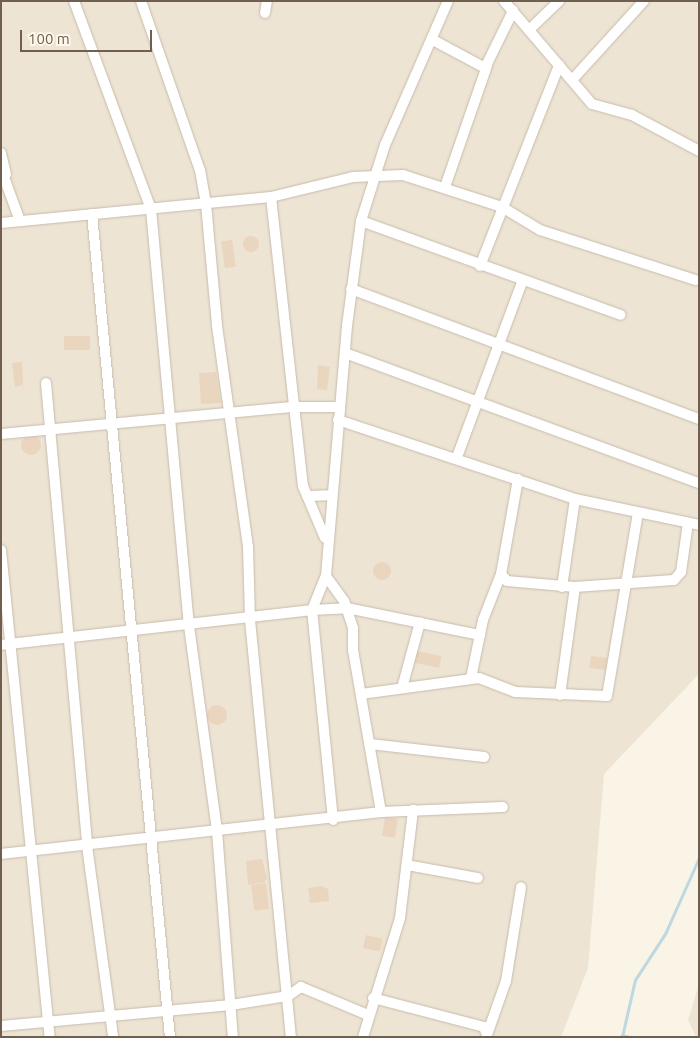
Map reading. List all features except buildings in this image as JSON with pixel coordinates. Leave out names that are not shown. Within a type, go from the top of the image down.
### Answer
[{"type":"street","points":[[74,1],[151,209],[189,626],[217,831],[233,1037]]},
{"type":"street","points":[[141,1],[200,170],[206,204],[230,414],[248,547],[250,620],[272,826],[291,1037]]},
{"type":"street","points":[[265,13],[267,1]]},
{"type":"street","points":[[332,820],[312,610],[326,576],[326,541],[350,289],[361,222],[397,114],[433,40],[448,1]]},
{"type":"street","points":[[504,1],[572,80],[601,109],[632,115],[699,151]]},
{"type":"street","points":[[529,30],[559,1]]},
{"type":"street","points":[[572,80],[644,1]]},
{"type":"street","points":[[445,187],[487,66],[513,12]]},
{"type":"street","points":[[433,40],[482,68],[487,66]]},
{"type":"street","points":[[480,266],[559,65]]},
{"type":"street","points":[[1,153],[4,172],[20,221]]},
{"type":"street","points":[[1,223],[271,197],[353,177],[402,175],[445,187],[502,207],[540,230],[696,280]]},
{"type":"street","points":[[271,197],[292,407],[308,496],[326,541]]},
{"type":"street","points":[[92,214],[170,1037]]},
{"type":"street","points":[[361,222],[522,282],[595,302],[621,315]]},
{"type":"street","points":[[457,457],[522,282]]},
{"type":"street","points":[[350,289],[500,345],[611,383],[699,419]]},
{"type":"street","points":[[344,354],[477,400],[699,483]]},
{"type":"street","points":[[46,383],[52,431],[87,846],[113,1037]]},
{"type":"street","points":[[1,434],[171,421],[292,407],[340,407]]},
{"type":"street","points":[[338,420],[457,457],[575,499],[699,524]]},
{"type":"street","points":[[471,678],[480,635],[500,574],[518,479]]},
{"type":"street","points":[[308,496],[330,494]]},
{"type":"street","points":[[562,587],[575,499]]},
{"type":"street","points":[[361,694],[471,678],[515,692],[602,698],[610,691],[629,581],[638,513]]},
{"type":"street","points":[[500,574],[507,581],[562,587],[678,577],[688,523]]},
{"type":"street","points":[[1,550],[5,645],[32,851],[50,1037]]},
{"type":"street","points":[[326,576],[347,608],[380,812]]},
{"type":"street","points":[[560,695],[575,587]]},
{"type":"street","points":[[5,645],[70,640],[250,620],[312,610],[347,608],[480,635]]},
{"type":"street","points":[[402,688],[420,622]]},
{"type":"street","points":[[370,744],[484,758]]},
{"type":"street","points":[[1,854],[87,846],[150,837],[332,820],[380,812],[503,807]]},
{"type":"street","points":[[363,1037],[373,998],[385,976],[400,918],[413,810]]},
{"type":"street","points":[[407,865],[478,878]]},
{"type":"street","points":[[487,1034],[506,981],[521,886]]},
{"type":"street","points":[[1,1026],[231,1005],[288,996],[301,987],[368,1015]]},
{"type":"street","points":[[373,998],[484,1027],[487,1034]]},
{"type":"shaded area","points":[[1,1],[699,1],[699,674],[604,774],[588,968],[561,1037],[1,1037]]},
{"type":"shaded area","points":[[699,984],[699,1037],[696,1037],[688,1020]]},
{"type":"waterway","points":[[622,1037],[635,980],[665,934],[699,858]]},
{"type":"waterway","points":[[622,1035],[629,1037]]}]
